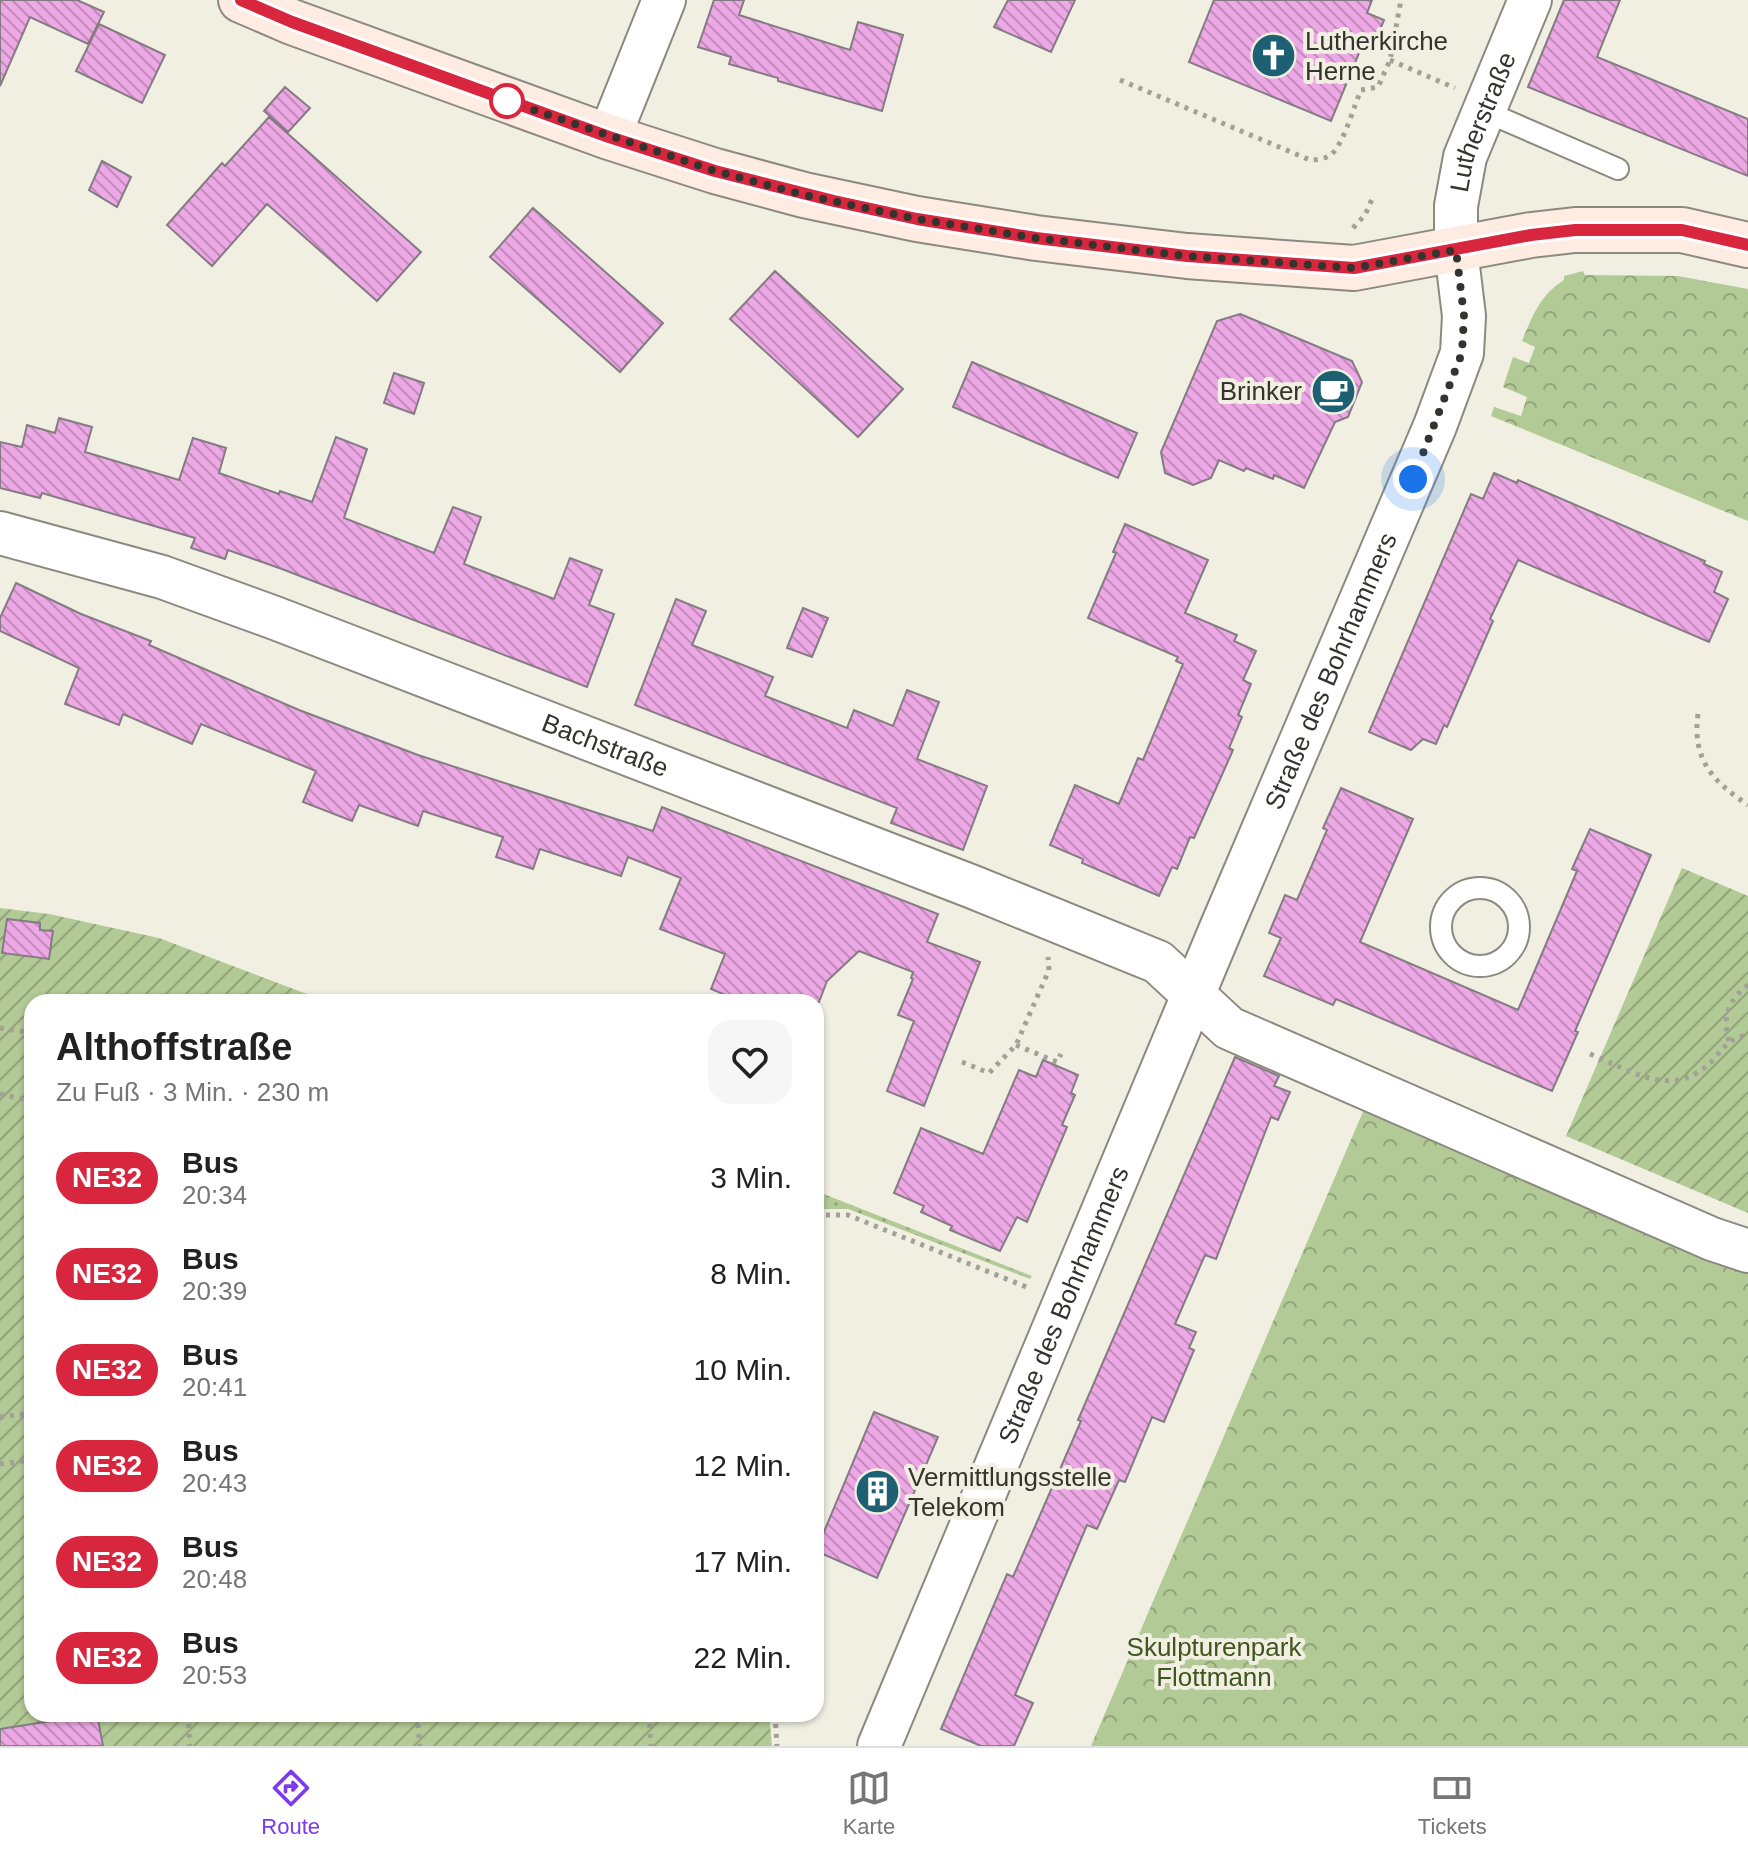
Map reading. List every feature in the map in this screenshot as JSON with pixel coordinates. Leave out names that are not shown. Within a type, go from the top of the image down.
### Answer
[{"type":"street","points":[[241,0],[292,22],[609,137],[804,195],[917,219],[1036,238],[1187,256],[1354,268],[1531,235],[1575,230],[1682,230],[1748,245]]},
{"type":"street","points":[[609,137],[664,0]]},
{"type":"street","name":"Lutherstraße","points":[[1456,250],[1456,206],[1472,100],[1530,0]]},
{"type":"street","name":"Straße des Bohrhammers","points":[[879,1746],[1435,426],[1462,353],[1464,316],[1456,250]]},
{"type":"street","name":"Bachstraße","points":[[0,533],[162,577],[972,887],[1158,962],[1194,995]]},
{"type":"street","points":[[1194,995],[1229,1028],[1712,1239],[1748,1251]]},
{"type":"lane","points":[[1472,100],[1618,169]]},
{"type":"path","points":[[1120,80],[1310,160],[1330,156],[1337,148],[1361,90],[1378,87],[1390,60],[1401,0]]},
{"type":"path","points":[[1390,60],[1472,100]]},
{"type":"path","points":[[1353,237],[1353,228],[1365,215],[1372,199]]},
{"type":"path","points":[[1698,714],[1700,756],[1707,770],[1748,805]]},
{"type":"path","points":[[962,1062],[989,1073],[1016,1045],[1049,970],[1048,948],[1059,922]]},
{"type":"path","points":[[1729,1041],[1727,1012],[1738,993],[1748,985]]},
{"type":"path","points":[[0,1028],[24,1032]]},
{"type":"path","points":[[1590,1054],[1654,1080],[1670,1082],[1687,1079],[1700,1072],[1729,1041],[1748,1035]]},
{"type":"path","points":[[1016,1045],[1057,1062],[1061,1054]]},
{"type":"path","points":[[0,1094],[24,1099]]},
{"type":"path","points":[[824,1215],[848,1215],[1064,1303]]},
{"type":"path","points":[[0,1417],[24,1414]]},
{"type":"path","points":[[0,1464],[24,1461]]},
{"type":"path","points":[[188,1722],[190,1746]]},
{"type":"path","points":[[418,1722],[420,1746]]},
{"type":"path","points":[[650,1722],[651,1746]]},
{"type":"path","points":[[776,1722],[777,1746]]},
{"type":"green space","points":[[1583,271],[1585,275],[1678,276],[1748,289],[1748,521],[1491,416],[1494,407],[1521,416],[1527,397],[1503,387],[1513,357],[1529,363],[1535,347],[1522,341],[1538,306],[1564,280],[1564,276]]},
{"type":"green space","points":[[1682,868],[1748,896],[1748,1213],[1566,1136]]},
{"type":"green space","points":[[0,908],[49,914],[159,938],[307,994],[24,994],[24,1722],[770,1722],[772,1746],[0,1746]]},
{"type":"green space","name":"Skulpturenpark Flottmann","points":[[1365,1107],[1748,1268],[1748,1746],[1091,1746]]},
{"type":"green space","points":[[824,1194],[1032,1276],[1030,1279],[848,1209],[824,1209]]},
{"type":"building","points":[[0,0],[77,0],[104,12],[88,44],[30,17],[0,86]]},
{"type":"building","points":[[714,0],[744,0],[739,15],[850,50],[858,22],[903,35],[882,111],[729,64],[731,57],[698,47]]},
{"type":"building","points":[[1008,0],[1075,0],[1051,52],[994,27]]},
{"type":"building","name":"Lutherkirche Herne","points":[[1214,0],[1372,0],[1367,13],[1384,20],[1373,46],[1364,41],[1331,121],[1189,62]]},
{"type":"building","points":[[1564,0],[1620,0],[1597,57],[1748,119],[1748,176],[1528,87]]},
{"type":"building","points":[[99,24],[165,55],[142,103],[76,71]]},
{"type":"building","points":[[285,87],[310,108],[288,132],[264,111]]},
{"type":"building","points":[[269,117],[421,252],[377,301],[267,204],[212,266],[167,225],[222,163],[225,166]]},
{"type":"building","points":[[102,161],[131,177],[117,207],[89,190]]},
{"type":"building","points":[[533,208],[663,323],[620,372],[490,257]]},
{"type":"building","points":[[775,271],[903,389],[858,437],[730,319]]},
{"type":"building","points":[[1240,314],[1352,361],[1362,382],[1348,417],[1335,422],[1304,488],[1274,475],[1273,479],[1219,460],[1211,478],[1193,485],[1165,473],[1161,452],[1217,321]]},
{"type":"building","points":[[972,362],[1137,433],[1118,478],[953,407]]},
{"type":"building","points":[[394,373],[424,383],[414,414],[384,403]]},
{"type":"building","points":[[59,418],[92,427],[85,452],[179,480],[193,438],[226,448],[219,473],[312,502],[336,437],[367,449],[344,518],[434,553],[453,507],[481,517],[464,564],[554,599],[570,558],[602,570],[589,605],[614,614],[587,687],[228,550],[225,559],[191,548],[195,538],[42,493],[40,498],[0,488],[0,442],[22,447],[27,425],[55,433]]},
{"type":"building","points":[[1494,473],[1517,483],[1518,480],[1705,561],[1704,564],[1722,572],[1714,592],[1728,599],[1709,642],[1518,560],[1490,619],[1493,621],[1447,727],[1444,725],[1436,744],[1423,739],[1411,750],[1369,732],[1471,494],[1483,499]]},
{"type":"building","points":[[1125,524],[1208,560],[1185,613],[1237,635],[1234,641],[1256,651],[1243,680],[1251,684],[1229,748],[1233,750],[1194,838],[1190,837],[1177,869],[1172,867],[1159,896],[1082,863],[1083,859],[1050,845],[1075,785],[1119,804],[1138,758],[1143,760],[1183,664],[1176,661],[1178,657],[1088,618]]},
{"type":"building","points":[[16,583],[299,710],[418,755],[653,831],[662,807],[938,914],[927,942],[980,962],[924,1106],[887,1091],[914,1021],[898,1015],[913,972],[859,951],[827,981],[822,994],[723,994],[711,989],[725,954],[660,929],[681,878],[628,857],[621,876],[540,849],[533,869],[496,857],[503,837],[423,811],[418,826],[359,805],[352,821],[303,802],[316,771],[201,724],[192,744],[123,714],[119,725],[65,704],[79,668],[0,631],[0,618]]},
{"type":"building","points":[[676,599],[706,611],[692,645],[773,677],[765,696],[847,728],[854,710],[893,726],[907,690],[939,702],[917,759],[987,786],[963,850],[891,823],[897,808],[635,705]]},
{"type":"building","points":[[803,608],[828,618],[812,657],[787,648]]},
{"type":"building","points":[[1341,788],[1413,819],[1360,942],[1518,1010],[1577,871],[1572,869],[1590,829],[1651,855],[1552,1091],[1336,999],[1333,1005],[1264,976],[1281,938],[1269,933],[1285,895],[1297,900]]},
{"type":"building","points":[[7,919],[40,923],[40,930],[53,931],[49,959],[2,953]]},
{"type":"building","points":[[1235,1057],[1279,1076],[1274,1086],[1290,1092],[1278,1120],[1271,1117],[1216,1259],[1205,1255],[1175,1324],[1196,1332],[1189,1348],[1194,1350],[1164,1422],[1152,1417],[1125,1482],[1119,1480],[1097,1529],[1087,1525],[1015,1695],[1033,1703],[1014,1746],[981,1746],[941,1729],[1007,1574],[1013,1577]]},
{"type":"building","points":[[1043,1060],[1078,1075],[1071,1093],[1075,1095],[1062,1125],[1067,1127],[1027,1222],[1017,1217],[1000,1251],[950,1230],[952,1226],[921,1212],[924,1206],[894,1193],[921,1128],[983,1154],[1019,1070],[1036,1077]]},
{"type":"building","name":"Vermittlungsstelle Telekom","points":[[874,1412],[938,1437],[877,1578],[824,1555],[824,1532]]},
{"type":"building","points":[[45,1722],[98,1722],[103,1746],[0,1746],[0,1729]]},
{"type":"bus line","name":"NE32","points":[[241,0],[292,22],[609,137],[804,195],[917,219],[1036,238],[1187,256],[1354,268],[1531,235],[1575,230],[1682,230],[1748,245]]},
{"type":"place","name":"Lutherkirche Herne","points":[[1274,56]]},
{"type":"place","name":"Brinker","points":[[1333,391]]},
{"type":"place","name":"Vermittlungsstelle Telekom","points":[[877,1492]]},
{"type":"route","points":[[507,101],[715,171],[804,195],[917,219],[1036,238],[1187,256],[1354,268],[1456,250],[1464,316],[1462,353],[1413,479]]}]
